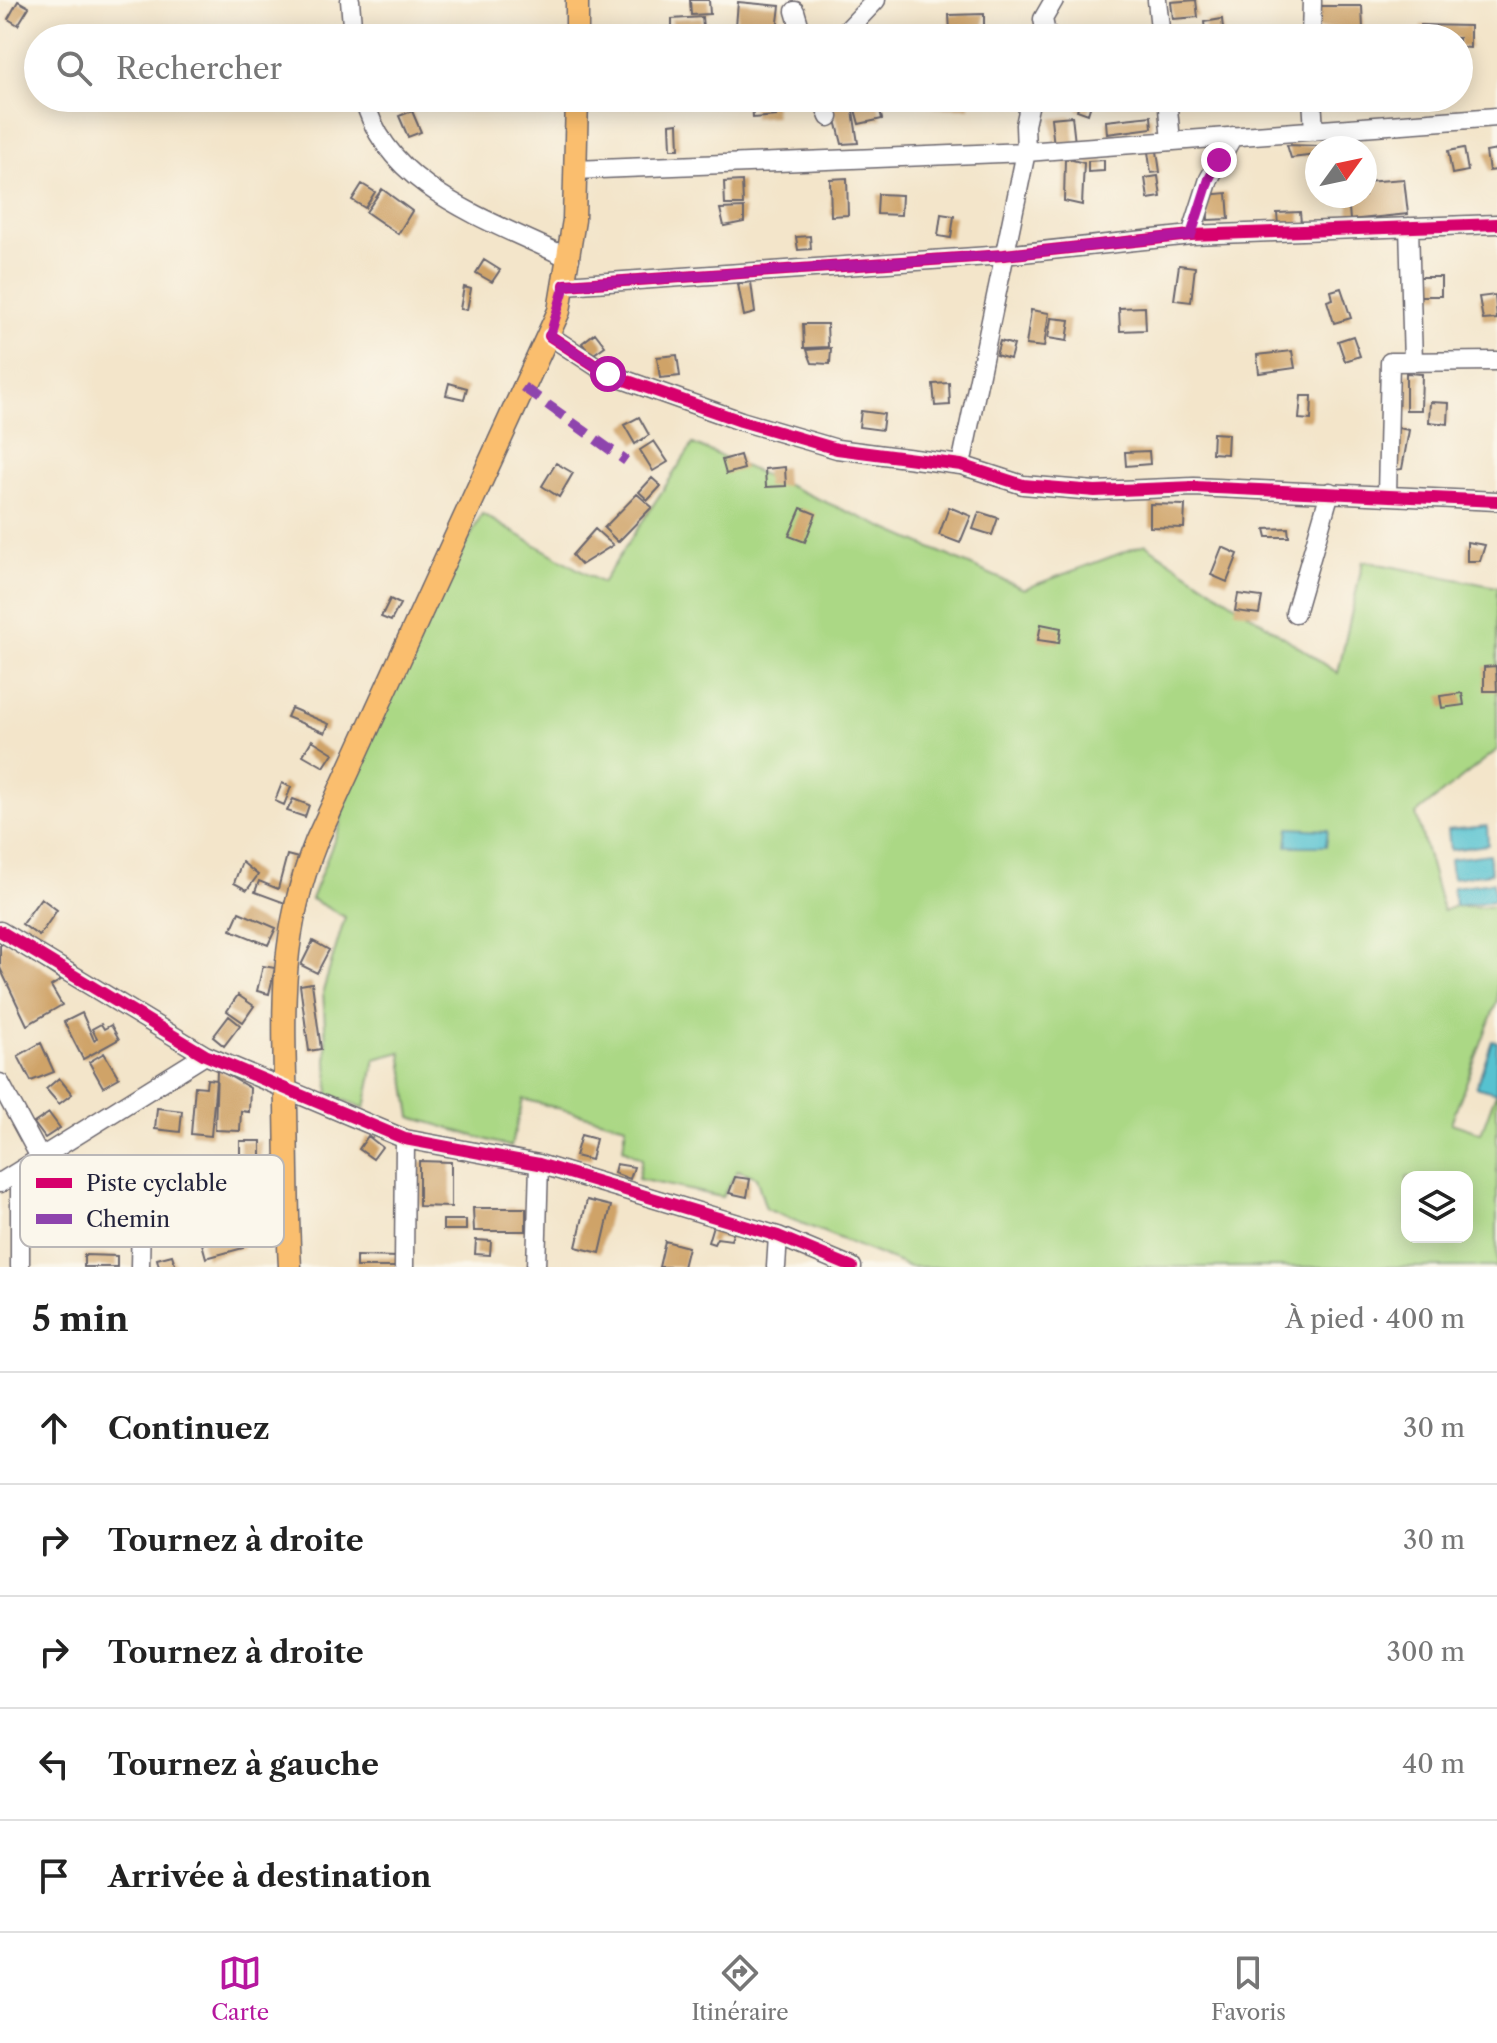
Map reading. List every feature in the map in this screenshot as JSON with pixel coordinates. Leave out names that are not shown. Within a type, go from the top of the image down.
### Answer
[{"type":"main road","points":[[577,0],[577,24]]},
{"type":"main road","points":[[290,1267],[285,962],[302,878],[550,336],[570,259],[577,112]]},
{"type":"street","points":[[350,0],[352,24]]},
{"type":"street","points":[[853,24],[876,0]]},
{"type":"street","points":[[1044,24],[1043,19],[1054,0]]},
{"type":"street","points":[[1157,0],[1160,24]]},
{"type":"street","points":[[1311,24],[1312,0]]},
{"type":"street","points":[[795,11],[799,24]]},
{"type":"street","points":[[370,112],[388,151],[426,188],[570,259]]},
{"type":"street","points":[[827,112],[829,117]]},
{"type":"street","points":[[961,465],[1026,152],[1028,112]]},
{"type":"street","points":[[1168,112],[1171,141]]},
{"type":"street","points":[[1313,112],[1314,131]]},
{"type":"street","points":[[575,170],[1026,152],[1497,117]]},
{"type":"street","points":[[1191,235],[1209,179],[1233,136]]},
{"type":"street","points":[[565,285],[1004,255],[1191,235],[1497,224]]},
{"type":"street","points":[[1409,227],[1413,362]]},
{"type":"street","points":[[550,336],[608,374],[741,421],[837,449],[961,465],[1023,485],[1095,491],[1194,487],[1497,501]]},
{"type":"street","points":[[1387,495],[1390,362],[1497,361]]},
{"type":"street","points":[[1295,613],[1330,492]]},
{"type":"street","points":[[0,931],[205,1055],[405,1139],[539,1164],[778,1236],[852,1267]]},
{"type":"street","points":[[47,1155],[205,1055]]},
{"type":"street","points":[[0,1083],[39,1155]]},
{"type":"street","points":[[404,1267],[405,1139]]},
{"type":"street","points":[[536,1267],[539,1164]]},
{"type":"street","points":[[0,1183],[20,1171]]},
{"type":"street","points":[[20,1171],[20,1267]]},
{"type":"street","points":[[776,1267],[778,1236]]},
{"type":"street","points":[[140,1247],[140,1267]]},
{"type":"green space","points":[[693,444],[1024,589],[1145,544],[1338,673],[1363,561],[1497,587],[1497,750],[1416,814],[1443,911],[1455,906],[1497,907],[1497,1001],[1451,1123],[1481,1133],[1497,1090],[1497,1267],[910,1267],[766,1209],[756,1177],[738,1170],[722,1197],[638,1179],[642,1159],[623,1149],[626,1126],[523,1099],[511,1147],[411,1117],[401,1052],[375,1059],[365,1108],[329,1095],[323,991],[345,917],[311,899],[341,823],[342,803],[402,667],[482,514],[602,583]]},
{"type":"water","points":[[1487,826],[1488,845],[1450,850],[1448,830]]},
{"type":"water","points":[[1289,828],[1328,830],[1326,846],[1287,846]]},
{"type":"water","points":[[1489,854],[1491,873],[1452,878],[1450,859]]},
{"type":"water","points":[[1493,882],[1495,901],[1455,906],[1453,887]]},
{"type":"water","points":[[1492,1041],[1497,1042],[1496,1093],[1476,1087]]},
{"type":"building","points":[[690,0],[709,0],[710,14],[691,15]]},
{"type":"building","points":[[1196,0],[1198,17],[1173,19],[1171,2]]},
{"type":"building","points":[[18,1],[29,7],[18,25],[8,19]]},
{"type":"building","points":[[738,2],[780,6],[778,24],[736,24]]},
{"type":"building","points":[[1317,6],[1362,6],[1363,24],[1318,24]]},
{"type":"building","points":[[984,14],[984,24],[950,24],[949,15]]},
{"type":"building","points":[[702,17],[703,24],[672,24],[672,19]]},
{"type":"building","points":[[1222,19],[1223,24],[1204,24]]},
{"type":"building","points":[[412,112],[421,132],[408,137],[399,116]]},
{"type":"building","points":[[753,112],[775,112],[776,116],[753,118]]},
{"type":"building","points":[[834,112],[853,112],[858,143],[842,144]]},
{"type":"building","points":[[856,112],[880,112],[882,119],[859,124]]},
{"type":"building","points":[[1072,116],[1075,143],[1054,146],[1051,118]]},
{"type":"building","points":[[1151,116],[1152,128],[1107,134],[1106,121]]},
{"type":"building","points":[[678,123],[679,149],[671,149],[670,124]]},
{"type":"building","points":[[1287,145],[1305,146],[1305,156],[1291,158]]},
{"type":"building","points":[[1464,148],[1468,171],[1452,174],[1448,151]]},
{"type":"building","points":[[1497,150],[1497,170],[1489,171],[1486,152]]},
{"type":"building","points":[[1157,151],[1160,172],[1151,173],[1148,152]]},
{"type":"building","points":[[1065,158],[1084,163],[1082,205],[1064,201]]},
{"type":"building","points":[[1104,160],[1104,171],[1088,172],[1088,161]]},
{"type":"building","points":[[1158,176],[1161,197],[1148,199],[1145,178]]},
{"type":"building","points":[[847,178],[848,215],[831,216],[830,179]]},
{"type":"building","points":[[1404,179],[1408,214],[1350,220],[1349,208],[1377,208],[1377,181]]},
{"type":"building","points":[[742,181],[743,205],[725,205],[724,182]]},
{"type":"building","points":[[362,184],[375,192],[365,208],[352,200]]},
{"type":"building","points":[[382,189],[412,211],[398,234],[366,212]]},
{"type":"building","points":[[1227,193],[1229,219],[1208,220],[1207,195]]},
{"type":"building","points":[[878,194],[902,195],[901,215],[877,214]]},
{"type":"building","points":[[744,208],[744,222],[724,226],[720,209]]},
{"type":"building","points":[[1300,212],[1301,223],[1278,225],[1277,213]]},
{"type":"building","points":[[941,214],[954,216],[951,238],[938,236]]},
{"type":"building","points":[[810,236],[811,249],[798,250],[796,237]]},
{"type":"building","points":[[484,260],[500,270],[492,282],[476,273]]},
{"type":"building","points":[[1179,265],[1195,267],[1191,302],[1174,300]]},
{"type":"building","points":[[1418,277],[1441,277],[1441,296],[1418,296]]},
{"type":"building","points":[[751,282],[755,313],[744,316],[738,284]]},
{"type":"building","points":[[464,287],[471,289],[467,310],[460,309]]},
{"type":"building","points":[[1341,288],[1351,318],[1334,323],[1327,301],[1333,299],[1331,291]]},
{"type":"building","points":[[1495,295],[1497,319],[1483,320],[1479,297]]},
{"type":"building","points":[[1145,307],[1146,330],[1120,331],[1119,308]]},
{"type":"building","points":[[1031,310],[1049,313],[1044,347],[1026,345]]},
{"type":"building","points":[[1051,318],[1070,320],[1067,341],[1048,338]]},
{"type":"building","points":[[803,324],[827,324],[828,347],[804,348]]},
{"type":"building","points":[[595,333],[605,346],[591,356],[582,343]]},
{"type":"building","points":[[1353,336],[1360,356],[1345,361],[1338,341]]},
{"type":"building","points":[[1000,341],[1014,345],[1010,359],[996,355]]},
{"type":"building","points":[[831,348],[830,364],[812,363],[807,350]]},
{"type":"building","points":[[1292,351],[1295,368],[1259,373],[1257,355]]},
{"type":"building","points":[[677,355],[680,376],[660,378],[657,357]]},
{"type":"building","points":[[1406,373],[1422,374],[1421,410],[1406,410]]},
{"type":"building","points":[[449,383],[467,388],[464,399],[446,395]]},
{"type":"building","points":[[949,383],[950,405],[935,406],[933,384]]},
{"type":"building","points":[[1301,396],[1312,396],[1311,420],[1299,419]]},
{"type":"building","points":[[1430,402],[1449,403],[1448,424],[1429,422]]},
{"type":"building","points":[[861,411],[884,414],[882,430],[859,427]]},
{"type":"building","points":[[639,417],[649,435],[635,444],[624,425]]},
{"type":"building","points":[[1392,427],[1409,430],[1402,469],[1390,471]]},
{"type":"building","points":[[1213,433],[1228,434],[1227,454],[1212,453]]},
{"type":"building","points":[[654,441],[668,462],[653,471],[640,450]]},
{"type":"building","points":[[1149,451],[1150,464],[1126,466],[1125,452]]},
{"type":"building","points":[[740,455],[744,469],[726,474],[722,460]]},
{"type":"building","points":[[556,463],[573,473],[559,497],[542,486]]},
{"type":"building","points":[[785,467],[786,486],[766,487],[765,469]]},
{"type":"building","points":[[652,478],[661,486],[648,500],[639,492]]},
{"type":"building","points":[[637,494],[652,507],[618,542],[604,528]]},
{"type":"building","points":[[1150,504],[1185,505],[1184,528],[1150,527]]},
{"type":"building","points":[[949,507],[971,516],[960,543],[939,535]]},
{"type":"building","points":[[801,508],[816,514],[805,542],[789,536]]},
{"type":"building","points":[[979,512],[998,518],[992,535],[973,529]]},
{"type":"building","points":[[1288,528],[1289,537],[1267,537],[1265,529]]},
{"type":"building","points":[[595,529],[613,545],[581,565],[572,555]]},
{"type":"building","points":[[1467,542],[1485,545],[1480,561],[1467,561]]},
{"type":"building","points":[[1222,547],[1238,554],[1227,582],[1211,575]]},
{"type":"building","points":[[1238,594],[1262,597],[1259,614],[1235,611]]},
{"type":"building","points":[[390,599],[400,604],[391,621],[381,617]]},
{"type":"building","points":[[1041,624],[1061,628],[1059,643],[1038,640]]},
{"type":"building","points":[[1496,666],[1497,691],[1484,691],[1484,667]]},
{"type":"building","points":[[1462,693],[1464,705],[1442,708],[1440,696]]},
{"type":"building","points":[[291,708],[329,724],[325,733],[287,717]]},
{"type":"building","points":[[312,740],[333,753],[324,767],[303,755]]},
{"type":"building","points":[[282,783],[291,787],[284,805],[275,801]]},
{"type":"building","points":[[293,799],[309,805],[305,817],[287,811]]},
{"type":"building","points":[[287,855],[298,858],[285,903],[255,892],[259,881],[278,889]]},
{"type":"building","points":[[242,862],[258,875],[247,890],[234,883]]},
{"type":"building","points":[[41,898],[57,910],[39,936],[22,924]]},
{"type":"building","points":[[239,912],[276,928],[268,945],[231,930]]},
{"type":"building","points":[[313,941],[329,950],[317,973],[301,965]]},
{"type":"building","points":[[5,943],[61,980],[51,986],[62,1005],[27,1025],[0,968],[0,945]]},
{"type":"building","points":[[263,966],[275,968],[269,994],[257,991]]},
{"type":"building","points":[[312,983],[321,1049],[309,1051],[300,985]]},
{"type":"building","points":[[238,995],[254,1006],[243,1022],[227,1011]]},
{"type":"building","points":[[82,1013],[94,1040],[97,1038],[92,1029],[101,1024],[104,1029],[111,1025],[119,1039],[83,1059],[64,1022]]},
{"type":"building","points":[[229,1016],[240,1025],[224,1046],[213,1037]]},
{"type":"building","points":[[41,1043],[54,1072],[31,1081],[18,1056]]},
{"type":"building","points":[[104,1053],[119,1078],[103,1087],[89,1062]]},
{"type":"building","points":[[217,1069],[250,1088],[249,1112],[241,1111],[240,1131],[215,1130]]},
{"type":"building","points":[[59,1078],[72,1094],[59,1104],[46,1089]]},
{"type":"building","points":[[207,1079],[216,1080],[211,1136],[191,1134],[195,1086],[206,1087]]},
{"type":"building","points":[[157,1108],[182,1111],[180,1132],[155,1129]]},
{"type":"building","points":[[49,1113],[60,1128],[45,1138],[34,1123]]},
{"type":"building","points":[[581,1135],[596,1139],[591,1160],[575,1156]]},
{"type":"building","points":[[368,1136],[382,1147],[373,1159],[359,1149]]},
{"type":"building","points":[[240,1141],[261,1141],[261,1155],[240,1155]]},
{"type":"building","points":[[419,1161],[451,1162],[451,1207],[419,1206]]},
{"type":"building","points":[[616,1164],[634,1167],[630,1179],[614,1173]]},
{"type":"building","points":[[735,1177],[750,1179],[747,1197],[729,1193]]},
{"type":"building","points":[[587,1200],[611,1206],[600,1253],[576,1247]]},
{"type":"building","points":[[473,1208],[526,1208],[526,1231],[474,1231]]},
{"type":"building","points":[[443,1220],[466,1220],[466,1230],[443,1230]]},
{"type":"building","points":[[714,1222],[735,1228],[731,1240],[717,1238],[714,1244],[708,1242]]},
{"type":"building","points":[[476,1240],[491,1241],[490,1255],[475,1254]]},
{"type":"building","points":[[665,1241],[688,1247],[683,1267],[659,1267]]},
{"type":"building","points":[[203,1247],[243,1247],[243,1248],[206,1258]]},
{"type":"building","points":[[84,1255],[117,1256],[117,1267],[84,1267]]},
{"type":"building","points":[[172,1255],[176,1267],[159,1267],[157,1259]]},
{"type":"building","points":[[356,1256],[399,1257],[398,1267],[356,1267]]},
{"type":"marked path","points":[[523,387],[626,461]]},
{"type":"cycle path","points":[[565,285],[1004,255],[1191,235],[1497,224]]},
{"type":"cycle path","points":[[550,336],[608,374],[741,421],[837,449],[961,465],[1023,485],[1095,491],[1194,487],[1497,501]]},
{"type":"cycle path","points":[[0,931],[205,1055],[405,1139],[539,1164],[778,1236],[852,1267]]},
{"type":"route","points":[[608,374],[550,336],[565,285],[1098,248],[1191,235],[1209,179],[1219,160]]}]
